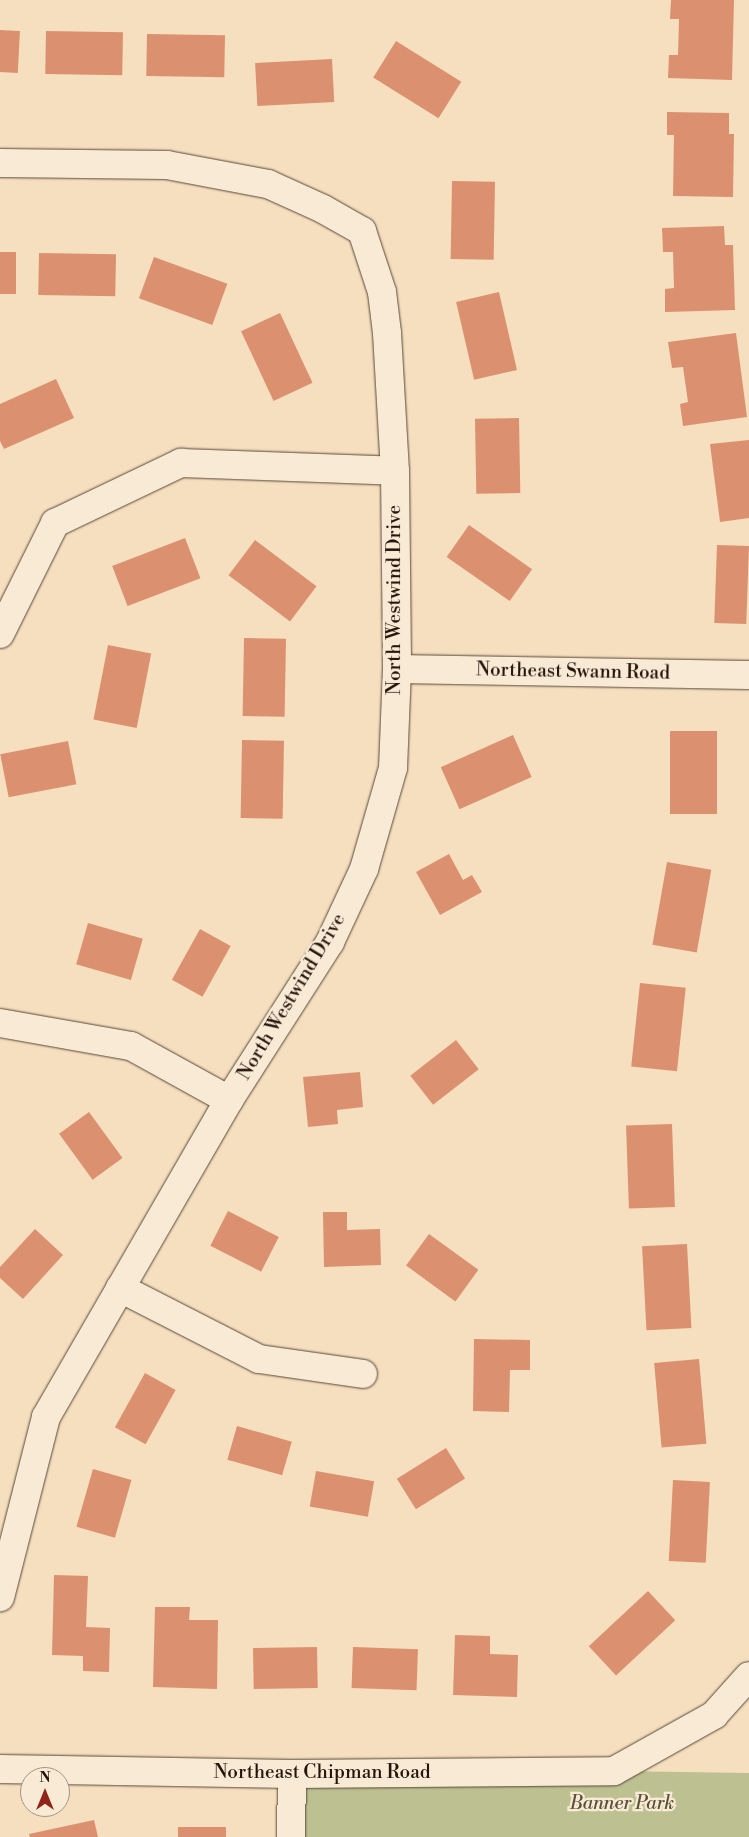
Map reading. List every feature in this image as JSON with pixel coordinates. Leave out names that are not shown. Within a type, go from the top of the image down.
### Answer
[{"type":"street","name":"North Westwind Drive","points":[[0,163],[167,165],[268,184],[323,209],[362,232],[382,292],[395,471],[397,669],[393,768],[364,869],[330,942],[229,1100],[46,1417],[0,1597]]},
{"type":"street","points":[[0,634],[55,524],[181,463],[395,471]]},
{"type":"street","name":"Northeast Swann Road","points":[[397,669],[749,675]]},
{"type":"street","points":[[0,1024],[131,1046],[229,1100]]},
{"type":"street","points":[[120,1288],[259,1359],[363,1374]]},
{"type":"street","name":"Northeast Chipman Road","points":[[0,1769],[292,1774],[614,1771],[714,1715],[749,1676]]},
{"type":"street","points":[[291,1837],[292,1774]]},
{"type":"green space","name":"Banner Park","points":[[614,1771],[749,1773],[749,1837],[291,1837],[292,1774]]},
{"type":"building","points":[[671,0],[734,0],[732,80],[668,78],[669,55],[678,55],[679,19],[670,19]]},
{"type":"building","points":[[0,30],[20,31],[18,73],[0,72]]},
{"type":"building","points":[[46,31],[123,32],[122,75],[45,74]]},
{"type":"building","points":[[147,34],[225,35],[224,77],[146,76]]},
{"type":"building","points":[[396,41],[461,82],[439,118],[373,77]]},
{"type":"building","points":[[332,59],[334,102],[257,106],[255,63]]},
{"type":"building","points":[[667,112],[729,113],[729,134],[734,134],[733,197],[673,196],[674,135],[667,135]]},
{"type":"building","points":[[452,181],[495,182],[494,260],[451,259]]},
{"type":"building","points":[[724,226],[725,245],[733,245],[735,310],[665,312],[665,289],[674,288],[673,252],[663,252],[662,228]]},
{"type":"building","points":[[0,252],[16,252],[16,294],[0,294]]},
{"type":"building","points":[[39,253],[116,254],[115,296],[38,295]]},
{"type":"building","points":[[154,257],[227,284],[212,325],[139,298]]},
{"type":"building","points":[[499,292],[517,370],[474,380],[456,302]]},
{"type":"building","points":[[280,313],[313,383],[274,401],[241,331]]},
{"type":"building","points":[[736,333],[747,417],[683,426],[680,404],[688,402],[683,367],[672,368],[668,342]]},
{"type":"building","points":[[56,379],[74,418],[4,449],[0,441],[0,404]]},
{"type":"building","points":[[519,418],[520,493],[476,494],[475,419]]},
{"type":"building","points":[[749,440],[749,518],[720,522],[710,444]]},
{"type":"building","points":[[469,525],[532,569],[510,601],[447,557]]},
{"type":"building","points":[[185,538],[200,578],[128,606],[112,566]]},
{"type":"building","points":[[255,540],[316,586],[290,621],[229,575]]},
{"type":"building","points":[[717,545],[749,546],[746,624],[714,623]]},
{"type":"building","points":[[244,638],[286,639],[285,717],[243,716]]},
{"type":"building","points":[[108,645],[151,653],[137,728],[93,720]]},
{"type":"building","points":[[670,731],[717,731],[717,814],[670,814]]},
{"type":"building","points":[[513,735],[532,777],[460,809],[441,767]]},
{"type":"building","points":[[242,740],[284,741],[283,819],[241,818]]},
{"type":"building","points":[[68,741],[76,784],[9,797],[0,754]]},
{"type":"building","points":[[449,854],[463,880],[472,875],[482,892],[440,915],[416,872]]},
{"type":"building","points":[[667,862],[711,870],[697,953],[652,945]]},
{"type":"building","points":[[88,923],[143,939],[131,980],[76,964]]},
{"type":"building","points":[[200,929],[231,946],[202,997],[172,980]]},
{"type":"building","points":[[640,983],[686,988],[677,1071],[631,1067]]},
{"type":"building","points":[[456,1040],[479,1069],[433,1105],[410,1076]]},
{"type":"building","points":[[360,1072],[363,1107],[337,1110],[338,1124],[308,1127],[303,1077]]},
{"type":"building","points":[[89,1112],[123,1158],[93,1180],[59,1134]]},
{"type":"building","points":[[672,1124],[675,1207],[629,1209],[626,1126]]},
{"type":"building","points":[[228,1211],[279,1237],[261,1272],[210,1246]]},
{"type":"building","points":[[323,1212],[347,1212],[347,1230],[380,1229],[381,1265],[324,1267]]},
{"type":"building","points":[[35,1229],[63,1255],[23,1299],[0,1278],[0,1267]]},
{"type":"building","points":[[429,1234],[478,1270],[455,1301],[406,1266]]},
{"type":"building","points":[[687,1244],[691,1328],[646,1330],[642,1246]]},
{"type":"building","points":[[474,1339],[530,1340],[530,1370],[510,1370],[509,1412],[473,1411]]},
{"type":"building","points":[[699,1359],[706,1444],[662,1448],[654,1363]]},
{"type":"building","points":[[145,1373],[176,1390],[146,1444],[115,1427]]},
{"type":"building","points":[[237,1426],[292,1442],[282,1475],[227,1460]]},
{"type":"building","points":[[446,1448],[465,1479],[416,1509],[397,1479]]},
{"type":"building","points":[[93,1469],[131,1480],[115,1538],[76,1527]]},
{"type":"building","points":[[316,1471],[374,1481],[368,1517],[310,1506]]},
{"type":"building","points":[[673,1480],[710,1482],[706,1563],[669,1561]]},
{"type":"building","points":[[54,1575],[88,1576],[86,1627],[110,1628],[109,1672],[83,1671],[83,1656],[52,1655]]},
{"type":"building","points":[[648,1591],[675,1620],[616,1675],[589,1646]]},
{"type":"building","points":[[155,1607],[190,1607],[189,1620],[218,1620],[217,1689],[153,1687]]},
{"type":"building","points":[[455,1635],[490,1636],[490,1654],[518,1655],[517,1697],[453,1695]]},
{"type":"building","points":[[317,1647],[318,1688],[254,1689],[253,1648]]},
{"type":"building","points":[[353,1647],[418,1649],[417,1690],[352,1688]]},
{"type":"building","points":[[94,1820],[98,1837],[30,1837],[29,1834]]},
{"type":"building","points":[[178,1827],[226,1827],[226,1837],[178,1837]]}]
